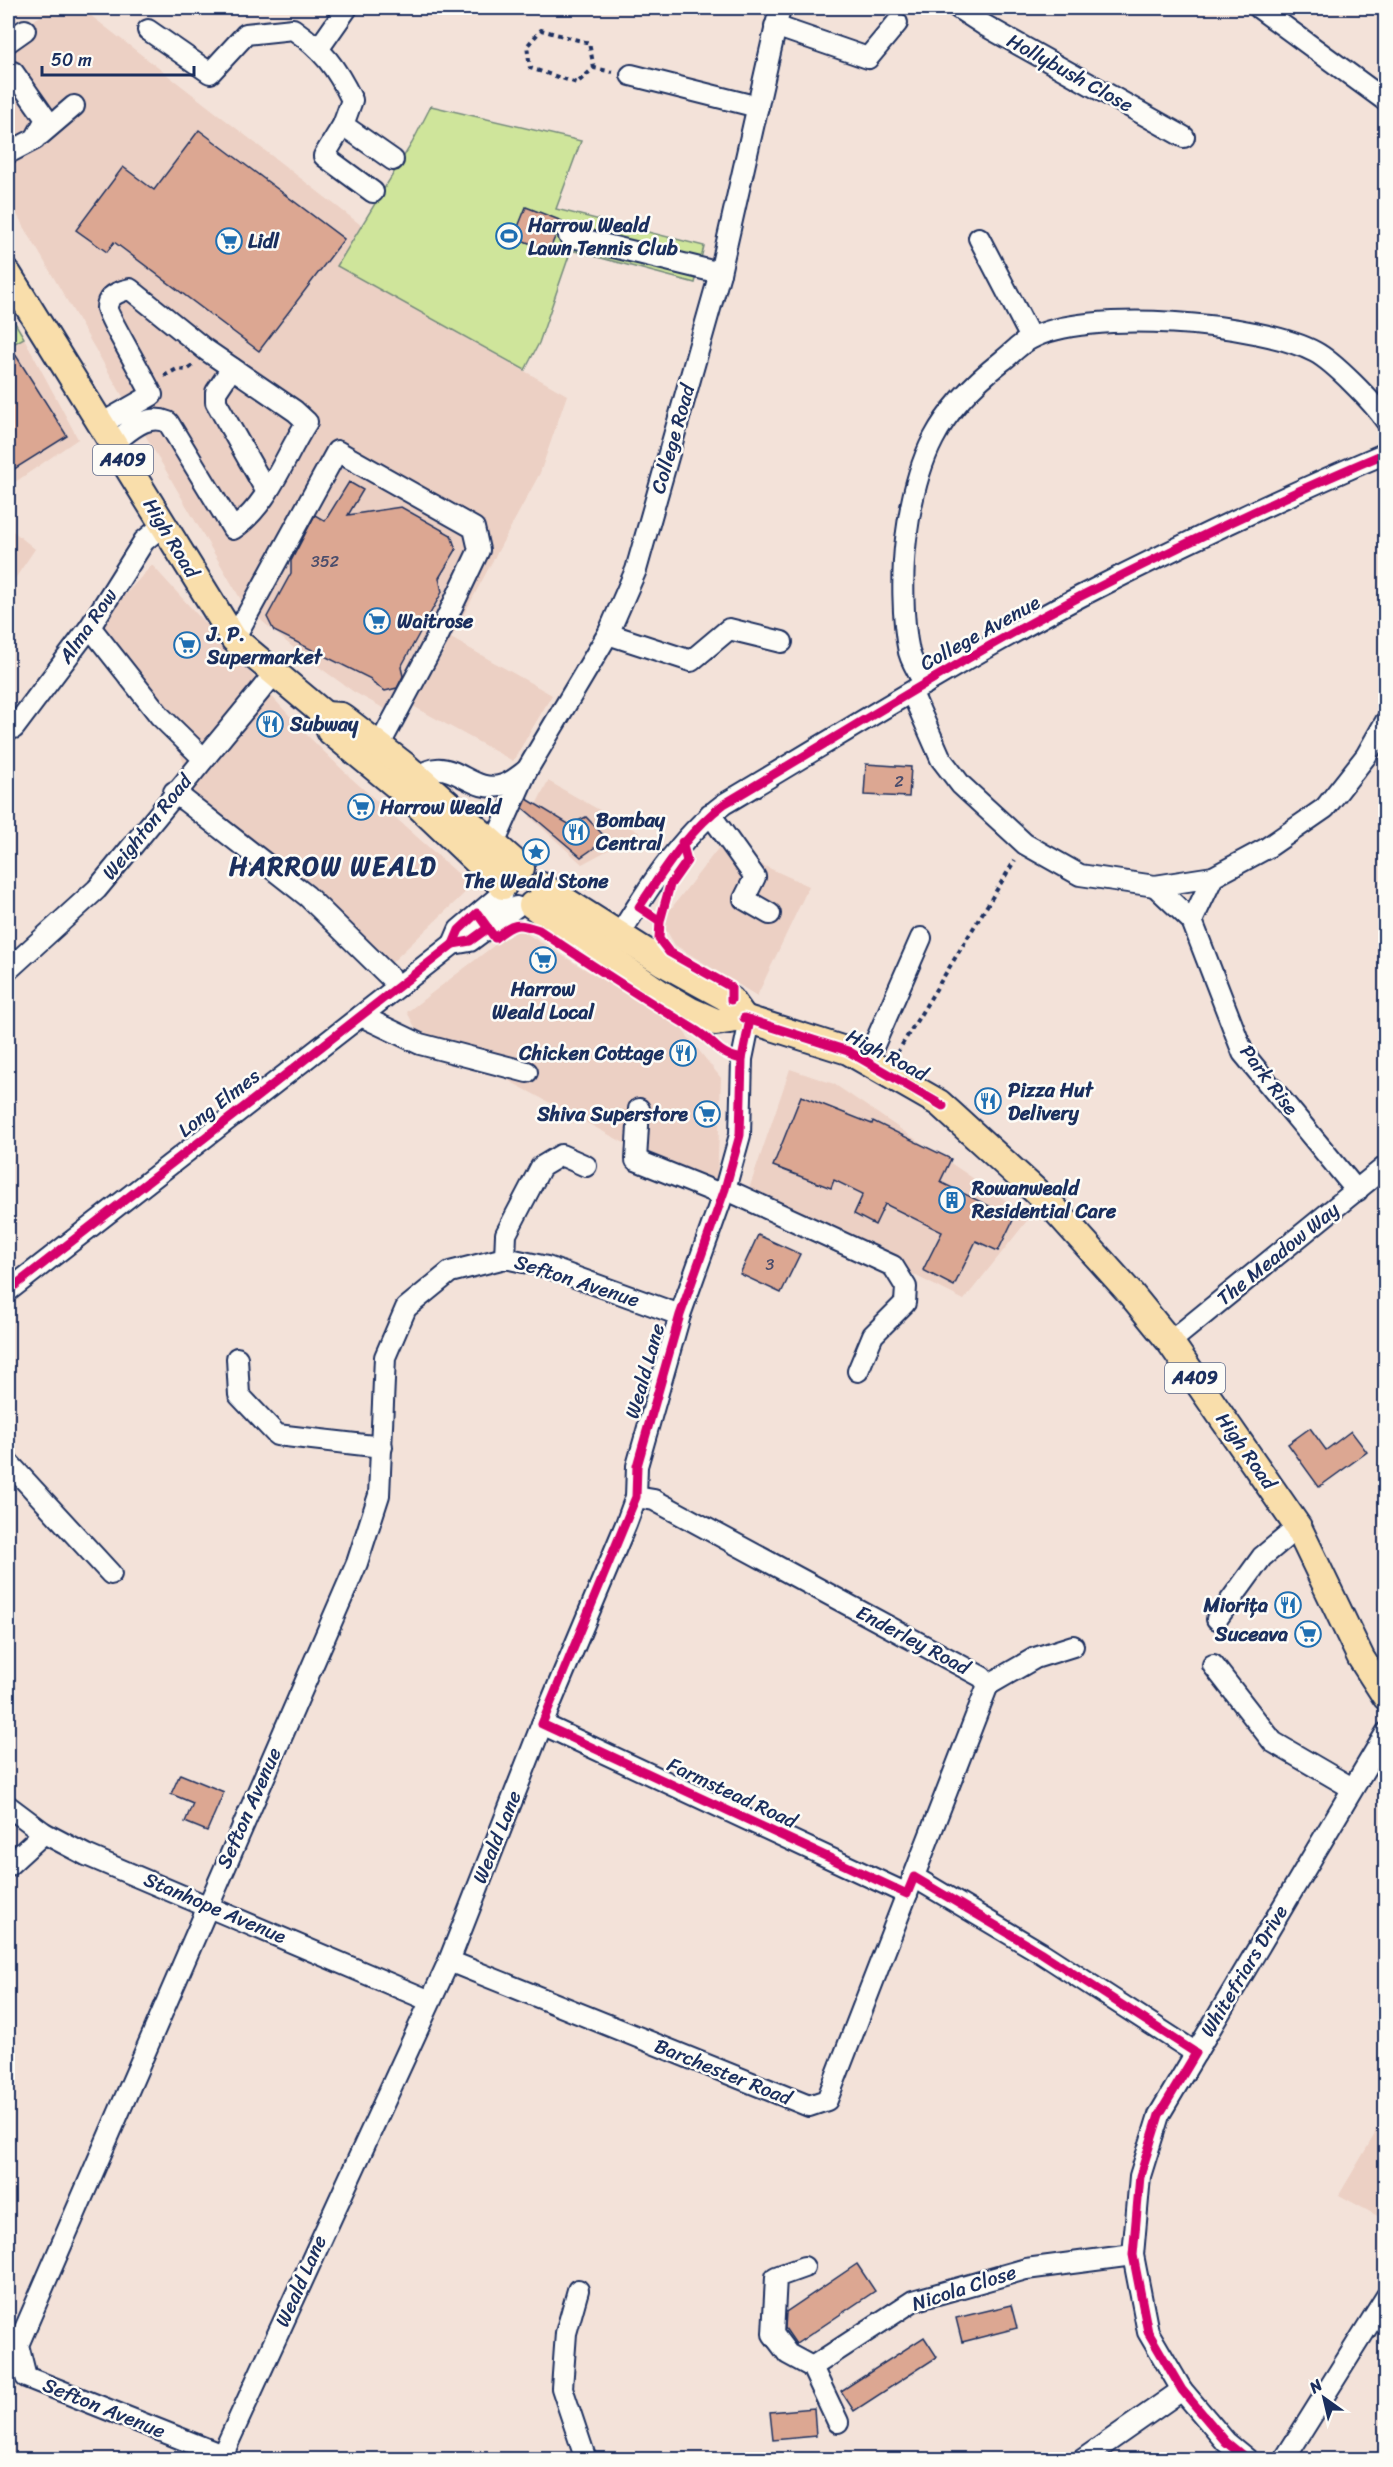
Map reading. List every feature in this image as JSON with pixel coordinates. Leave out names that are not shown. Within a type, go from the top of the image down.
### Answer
[{"type":"main road","name":"High Road","points":[[8,274],[234,639],[325,715],[330,731],[494,844],[521,868],[535,873],[519,895]]},
{"type":"main road","name":"High Road","points":[[325,715],[341,716],[379,746],[410,784],[519,895],[614,944],[660,993],[716,1022],[747,1019],[848,1051],[876,1066],[943,1106],[1051,1205],[1131,1293],[1170,1342],[1298,1527],[1361,1658],[1386,1697]]},
{"type":"street","points":[[319,48],[346,8]]},
{"type":"street","name":"Hollybush Close","points":[[958,8],[984,25],[1184,137]]},
{"type":"street","points":[[1259,8],[1386,101]]},
{"type":"street","points":[[777,17],[868,58],[897,23]]},
{"type":"street","name":"College Road","points":[[494,844],[527,770],[608,634],[636,570],[720,273],[777,17]]},
{"type":"street","points":[[148,30],[210,74],[246,34],[293,29],[319,48],[340,74],[352,100],[343,125],[324,156],[373,192]]},
{"type":"street","points":[[8,42],[25,30]]},
{"type":"street","points":[[8,74],[13,72],[46,119],[35,139]]},
{"type":"street","points":[[631,75],[758,107]]},
{"type":"street","points":[[8,82],[14,84],[34,118],[29,130],[8,152]]},
{"type":"street","points":[[8,152],[35,139],[74,106]]},
{"type":"street","points":[[343,125],[393,160]]},
{"type":"street","points":[[569,236],[720,273]]},
{"type":"street","points":[[979,238],[1031,338]]},
{"type":"street","points":[[130,289],[142,297],[206,350],[307,422],[267,492],[247,520],[233,529],[152,395],[130,351],[108,317],[107,306],[110,298],[119,291],[130,289]]},
{"type":"street","points":[[1386,421],[1373,402],[1315,352],[1246,330],[1166,321],[1070,325],[1031,338],[973,384],[934,432],[911,497],[902,569],[909,652],[941,759],[961,785],[1025,844],[1080,875],[1155,886],[1213,877],[1267,848],[1325,808],[1366,756],[1386,721]]},
{"type":"street","points":[[232,368],[216,392],[216,402],[267,492]]},
{"type":"street","points":[[107,433],[152,395]]},
{"type":"street","points":[[107,433],[157,418],[168,422]]},
{"type":"street","points":[[234,639],[337,451],[474,528],[479,550],[439,634],[379,746]]},
{"type":"street","name":"College Avenue","points":[[614,944],[682,842],[710,814],[918,688],[1080,597],[1281,498],[1386,453]]},
{"type":"street","name":"Alma Row","points":[[11,726],[90,627],[144,541],[163,525]]},
{"type":"street","points":[[90,627],[160,716],[203,758]]},
{"type":"street","points":[[608,634],[691,661],[729,628],[782,642]]},
{"type":"street","name":"Weighton Road","points":[[8,970],[96,889],[274,674]]},
{"type":"street","points":[[410,784],[430,770],[444,767],[486,786],[503,785],[527,770]]},
{"type":"street","points":[[174,792],[307,896],[399,986]]},
{"type":"street","points":[[710,814],[755,877],[744,899],[770,914]]},
{"type":"street","points":[[1192,921],[1213,877]]},
{"type":"street","name":"Park Rise","points":[[1155,886],[1192,921],[1243,1053],[1357,1191]]},
{"type":"street","name":"Long Elmes","points":[[8,1291],[453,944],[470,941],[519,895]]},
{"type":"street","points":[[876,1066],[921,938]]},
{"type":"street","points":[[361,1016],[420,1044],[527,1072]]},
{"type":"street","name":"Weald Lane","points":[[221,2457],[428,2000],[449,1961],[542,1724],[636,1497],[637,1466],[680,1315],[724,1192],[740,1135],[742,1059],[747,1019]]},
{"type":"street","points":[[639,1108],[636,1160],[724,1192],[893,1266],[906,1287],[905,1303],[873,1335],[858,1371]]},
{"type":"street","points":[[506,1258],[506,1234],[541,1167],[561,1155],[586,1166]]},
{"type":"street","name":"The Meadow Way","points":[[1170,1342],[1386,1166]]},
{"type":"street","name":"Sefton Avenue","points":[[221,2457],[26,2377],[18,2345],[207,1904],[357,1563],[379,1495],[385,1357],[406,1308],[450,1272],[506,1258],[547,1267],[680,1315]]},
{"type":"street","points":[[237,1358],[239,1395],[277,1435],[382,1447]]},
{"type":"street","points":[[8,1462],[111,1574]]},
{"type":"street","name":"Enderley Road","points":[[636,1497],[654,1500],[982,1677],[988,1685],[911,1886]]},
{"type":"street","points":[[1217,1619],[1262,1557],[1298,1527]]},
{"type":"street","points":[[988,1685],[1035,1658],[1073,1646]]},
{"type":"street","points":[[1213,1665],[1273,1742],[1352,1788]]},
{"type":"street","name":"Farmstead Road","points":[[542,1724],[911,1886],[1040,1952],[1196,2053]]},
{"type":"street","name":"Whitefriars Drive","points":[[1248,2460],[1226,2442],[1182,2391],[1148,2332],[1133,2255],[1140,2176],[1159,2115],[1386,1734]]},
{"type":"street","name":"Stanhope Avenue","points":[[8,1806],[44,1833],[86,1855],[207,1904],[428,2000]]},
{"type":"street","points":[[8,1866],[44,1833]]},
{"type":"street","name":"Barchester Road","points":[[449,1961],[809,2106],[826,2100],[911,1886]]},
{"type":"street","name":"Nicola Close","points":[[812,2367],[913,2301],[1026,2269],[1133,2255]]},
{"type":"street","points":[[804,2267],[776,2277],[773,2334],[788,2354],[812,2367],[838,2422]]},
{"type":"street","points":[[578,2290],[566,2333],[562,2388],[586,2460]]},
{"type":"street","points":[[1284,2460],[1386,2298]]},
{"type":"street","points":[[1082,2460],[1182,2391]]},
{"type":"path","points":[[541,30],[589,43],[594,68],[577,83],[530,68],[527,46],[541,30]]},
{"type":"path","points":[[594,68],[631,75]]},
{"type":"path","points":[[876,1066],[1025,844]]},
{"type":"shaded area","points":[[53,8],[81,8],[361,225],[338,266],[567,395],[540,473],[451,638],[552,695],[513,761],[413,706],[405,720],[354,692],[302,655],[262,621],[240,598],[8,199],[8,37]]},
{"type":"shaded area","points":[[24,338],[78,439],[8,487],[8,347]]},
{"type":"shaded area","points":[[8,527],[35,549],[8,589]]},
{"type":"shaded area","points":[[152,565],[308,736],[351,778],[472,886],[386,968],[198,804],[178,747],[90,633]]},
{"type":"shaded area","points":[[548,781],[640,833],[582,864],[530,817]]},
{"type":"shaded area","points":[[720,846],[809,886],[757,996],[675,945],[666,930],[666,915]]},
{"type":"shaded area","points":[[517,928],[680,1027],[721,1078],[717,1182],[665,1165],[417,1031],[407,1012]]},
{"type":"shaded area","points":[[790,1069],[834,1084],[1030,1217],[964,1300],[748,1192]]},
{"type":"shaded area","points":[[1385,2117],[1385,2220],[1339,2195]]},
{"type":"green space","name":"Harrow Weald Lawn Tennis Club","points":[[431,106],[581,141],[556,209],[704,246],[695,283],[571,250],[539,343],[525,370],[337,266],[412,143]]},
{"type":"green space","points":[[8,311],[24,338],[8,347]]},
{"type":"building","name":"Lidl","points":[[199,130],[344,239],[259,351],[114,242],[107,252],[76,230],[123,167],[154,190]]},
{"type":"building","points":[[526,207],[562,221],[549,251],[514,237]]},
{"type":"building","points":[[8,343],[67,436],[8,473]]},
{"type":"building","name":"Waitrose","points":[[349,482],[363,490],[348,515],[401,507],[451,535],[456,550],[439,578],[442,592],[401,667],[403,676],[397,688],[385,691],[374,684],[371,679],[274,631],[267,617],[291,573],[291,561],[315,515],[325,521]]},
{"type":"building","points":[[866,764],[911,767],[909,797],[864,795]]},
{"type":"building","name":"Bombay Central","points":[[527,799],[570,825],[586,817],[607,839],[581,857],[523,808]]},
{"type":"building","name":"Rowanweald Residential Care","points":[[801,1096],[872,1124],[873,1121],[951,1159],[940,1182],[1014,1218],[998,1251],[976,1241],[954,1286],[923,1270],[942,1232],[885,1204],[875,1225],[854,1214],[863,1194],[834,1180],[831,1188],[773,1166]]},
{"type":"building","points":[[758,1235],[800,1254],[781,1293],[740,1274]]},
{"type":"building","points":[[1310,1428],[1326,1450],[1351,1431],[1367,1452],[1319,1487],[1288,1444]]},
{"type":"building","points":[[180,1774],[224,1792],[207,1831],[185,1822],[193,1803],[171,1794]]},
{"type":"building","points":[[857,2264],[875,2291],[796,2344],[785,2328],[786,2312]]},
{"type":"building","points":[[1011,2305],[1017,2328],[962,2342],[956,2318]]},
{"type":"building","points":[[924,2337],[937,2357],[854,2411],[841,2391]]},
{"type":"building","points":[[814,2408],[816,2436],[773,2440],[770,2412]]},
{"type":"cycle path","points":[[660,921],[639,907],[688,839],[724,804],[1035,620],[1156,558],[1386,453]]},
{"type":"cycle path","points":[[682,842],[687,861],[670,885],[660,921],[659,939],[669,952],[731,987],[731,1000]]},
{"type":"cycle path","points":[[453,944],[459,930],[477,913],[495,938],[516,925],[539,930],[697,1031],[722,1051],[742,1059]]},
{"type":"cycle path","points":[[8,1291],[453,944],[470,941],[488,928]]},
{"type":"cycle path","points":[[744,1018],[848,1051],[943,1106]]},
{"type":"cycle path","points":[[750,1020],[742,1059],[740,1135],[725,1189],[680,1315],[637,1466],[636,1497],[542,1724],[907,1894],[914,1877],[1040,1952],[1196,2053],[1159,2115],[1140,2176],[1133,2255],[1148,2332],[1182,2390],[1226,2442],[1248,2460]]},
{"type":"place","name":"Harrow Weald Lawn Tennis Club","points":[[509,236]]},
{"type":"place","name":"Lidl","points":[[229,241]]},
{"type":"place","name":"Waitrose","points":[[377,621]]},
{"type":"place","name":"J. P. Supermarket","points":[[187,645]]},
{"type":"place","name":"Subway","points":[[270,724]]},
{"type":"place","name":"Harrow Weald","points":[[361,807]]},
{"type":"place","name":"Bombay Central","points":[[576,832]]},
{"type":"place","name":"The Weald Stone","points":[[536,852]]},
{"type":"place","name":"Harrow Weald Local","points":[[543,960]]},
{"type":"place","name":"Chicken Cottage","points":[[683,1053]]},
{"type":"place","name":"Pizza Hut Delivery","points":[[988,1101]]},
{"type":"place","name":"Shiva Superstore","points":[[707,1114]]},
{"type":"place","name":"Rowanweald Residential Care","points":[[952,1200]]},
{"type":"place","name":"Miorița","points":[[1288,1605]]},
{"type":"place","name":"Suceava","points":[[1308,1634]]},
{"type":"district","name":"HARROW WEALD","points":[[333,866]]}]
